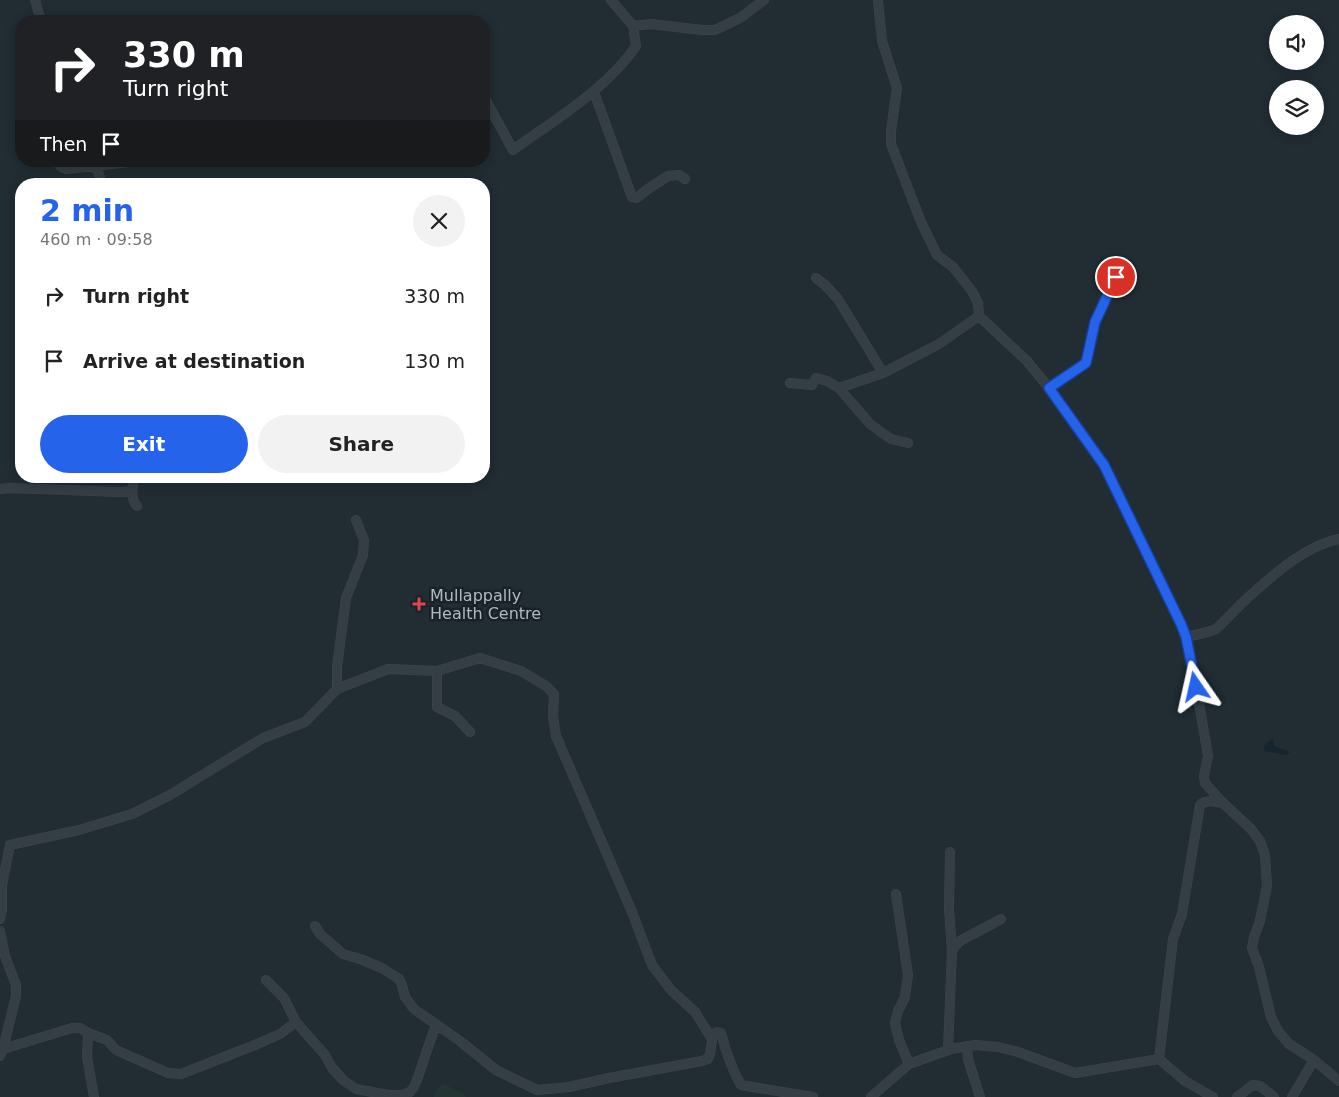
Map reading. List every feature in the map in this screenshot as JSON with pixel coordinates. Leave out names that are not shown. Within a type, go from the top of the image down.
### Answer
[{"type":"street","points":[[35,0],[39,15]]},
{"type":"street","points":[[490,108],[513,150],[594,92],[628,59],[636,46],[632,26],[612,0]]},
{"type":"street","points":[[632,26],[651,24],[715,30],[740,18],[764,0]]},
{"type":"street","points":[[878,0],[882,42],[897,88],[891,144],[921,222],[937,255],[958,273],[972,291],[978,303],[979,316],[1027,362],[1049,388],[1104,465],[1186,637],[1208,756],[1204,776],[1206,783],[1223,803],[1251,829],[1260,841],[1263,850],[1267,886],[1252,948],[1259,967],[1271,1017],[1278,1031],[1289,1044],[1314,1060],[1339,1081]]},
{"type":"street","points":[[594,92],[632,197],[636,198],[668,176],[679,175],[685,179]]},
{"type":"street","points":[[62,167],[66,169],[81,167]]},
{"type":"street","points":[[1049,388],[1086,363],[1095,322],[1116,277]]},
{"type":"street","points":[[816,278],[826,285],[838,299],[883,373]]},
{"type":"street","points":[[839,388],[883,373],[939,344],[979,316]]},
{"type":"street","points":[[790,383],[812,385],[816,378],[827,381],[839,388],[870,424],[891,440],[908,443]]},
{"type":"street","points":[[134,483],[132,491],[134,503],[137,506]]},
{"type":"street","points":[[0,489],[132,491]]},
{"type":"street","points":[[337,689],[336,666],[346,598],[363,555],[364,540],[356,520]]},
{"type":"street","points":[[1186,637],[1217,628],[1258,588],[1293,561],[1326,542],[1339,540]]},
{"type":"street","points":[[0,842],[10,845],[78,830],[132,814],[170,795],[263,738],[305,722],[337,689],[388,669],[437,671],[480,658],[521,670],[546,686],[554,694],[556,736],[632,912],[652,965],[671,990],[695,1012],[712,1039]]},
{"type":"street","points":[[437,671],[437,707],[455,716],[470,732]]},
{"type":"street","points":[[1159,1059],[1173,939],[1182,914],[1200,805],[1207,801],[1223,803]]},
{"type":"street","points":[[0,919],[2,886],[10,845]]},
{"type":"street","points":[[948,1050],[952,951],[949,909],[950,852]]},
{"type":"street","points":[[896,894],[908,976],[905,997],[898,1011],[895,1023],[899,1040],[909,1064]]},
{"type":"street","points":[[952,951],[960,941],[1001,919]]},
{"type":"street","points":[[315,926],[320,934],[343,954],[382,968],[399,979],[404,997],[414,1009],[460,1040],[496,1070],[537,1090],[569,1087],[702,1061],[708,1059],[713,1034],[717,1032],[721,1034],[733,1072],[740,1084],[813,1097]]},
{"type":"street","points":[[0,931],[1,942],[16,985],[16,996],[1,1053]]},
{"type":"street","points":[[266,980],[284,998],[296,1022],[325,1055],[332,1068],[343,1080],[356,1089],[388,1095],[402,1095],[410,1092],[414,1087],[436,1024]]},
{"type":"street","points":[[1,1053],[72,1028],[80,1028],[107,1040],[116,1050],[168,1073],[181,1074],[280,1034],[296,1022]]},
{"type":"street","points":[[88,1033],[87,1057],[94,1097]]},
{"type":"street","points":[[872,1097],[909,1064],[948,1050],[967,1046],[998,1047],[1018,1052],[1075,1073],[1159,1059]]},
{"type":"street","points":[[967,1046],[968,1059],[980,1097]]},
{"type":"street","points":[[1159,1059],[1184,1081],[1213,1097]]},
{"type":"street","points":[[1292,1097],[1314,1060]]},
{"type":"street","points":[[1237,1097],[1253,1085],[1260,1086],[1274,1097]]},
{"type":"shaded area","points":[[442,1083],[464,1094],[466,1097],[434,1097],[434,1093]]},
{"type":"water","points":[[1273,738],[1274,746],[1290,752],[1286,755],[1264,751],[1264,746]]},
{"type":"place","name":"Mullappally Health Centre","points":[[419,604]]},
{"type":"route","points":[[1116,277],[1095,322],[1086,363],[1049,388],[1104,465],[1181,624],[1186,637],[1196,687]]}]
